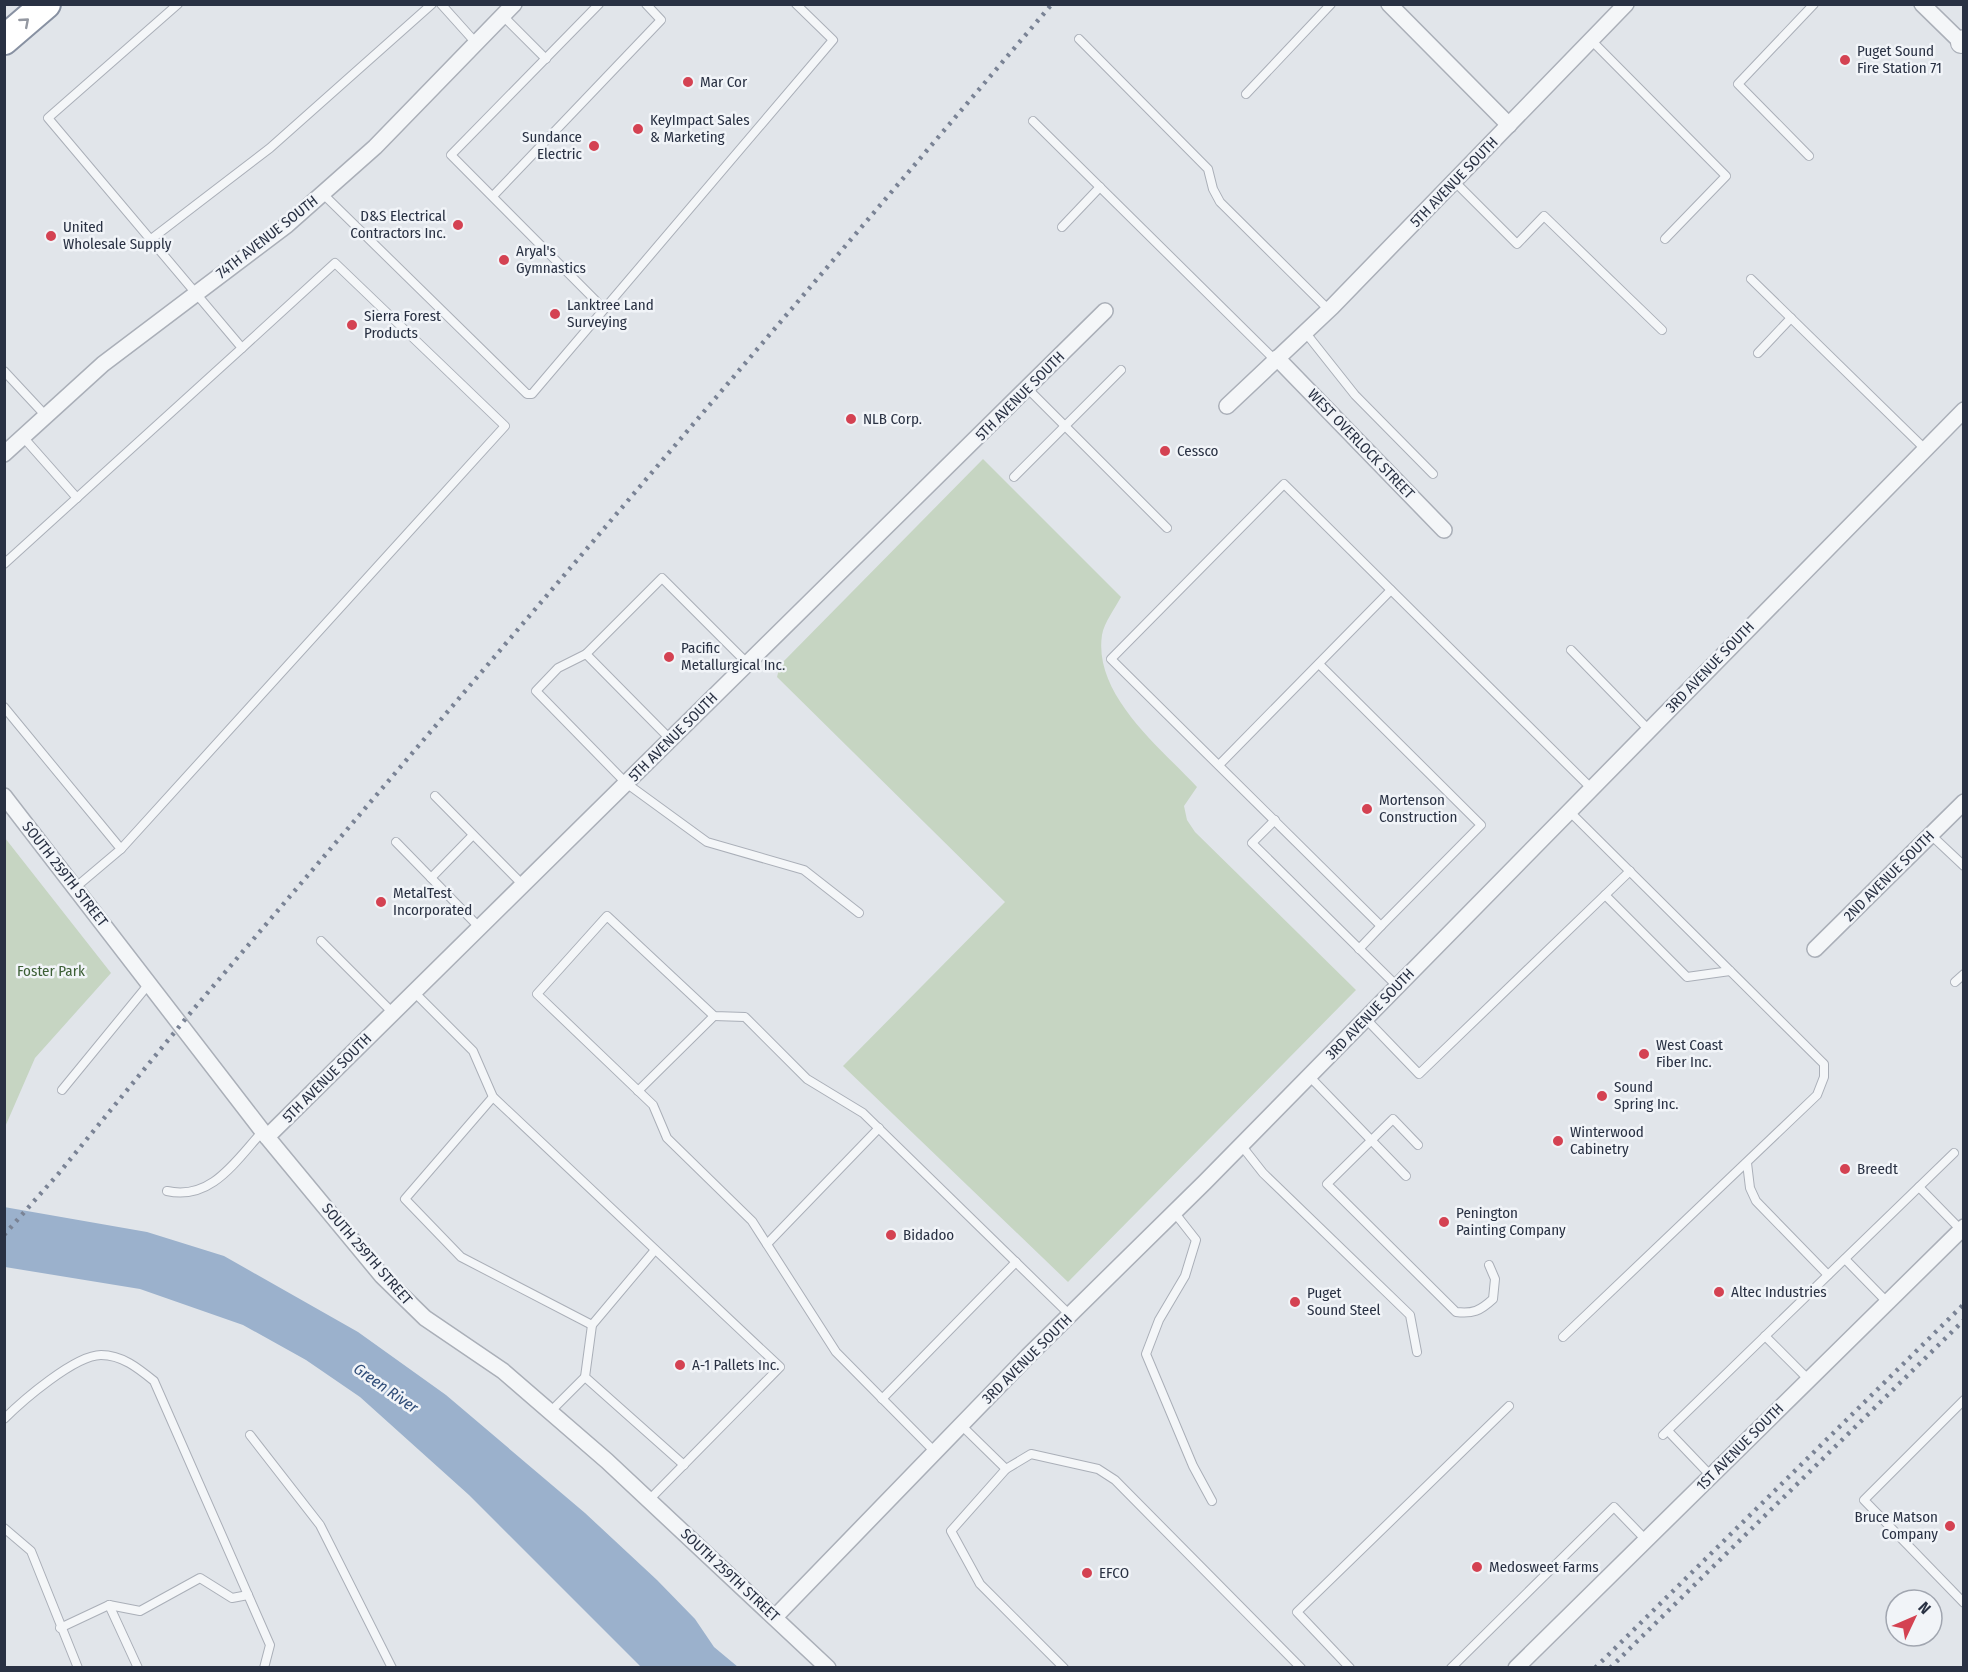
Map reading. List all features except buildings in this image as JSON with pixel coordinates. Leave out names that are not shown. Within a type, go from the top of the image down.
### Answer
[{"type":"highway","points":[[4,40],[46,4]]},
{"type":"street","name":"74TH AVENUE SOUTH","points":[[4,454],[103,364],[287,225],[375,147],[514,4]]},
{"type":"street","points":[[1389,4],[1509,125]]},
{"type":"street","name":"5TH AVENUE SOUTH","points":[[1227,406],[1329,310],[1626,4]]},
{"type":"street","points":[[1922,4],[1963,43]]},
{"type":"street","name":"5TH AVENUE SOUTH","points":[[265,1134],[414,993],[1105,311]]},
{"type":"street","name":"WEST OVERLOCK STREET","points":[[1276,359],[1444,530]]},
{"type":"street","name":"3RD AVENUE SOUTH","points":[[775,1617],[961,1425],[1241,1145],[1964,410]]},
{"type":"street","name":"SOUTH 259TH STREET","points":[[4,796],[265,1134],[382,1276],[425,1318],[503,1371],[550,1412],[649,1500],[828,1668]]},
{"type":"street","name":"2ND AVENUE SOUTH","points":[[1815,949],[1964,802]]},
{"type":"street","name":"1ST AVENUE SOUTH","points":[[1516,1668],[1962,1229]]},
{"type":"lane","points":[[178,4],[48,118],[242,348]]},
{"type":"lane","points":[[150,240],[270,148],[432,4]]},
{"type":"lane","points":[[441,4],[476,43]]},
{"type":"lane","points":[[599,4],[451,155],[604,309]]},
{"type":"lane","points":[[493,196],[661,20],[646,4]]},
{"type":"lane","points":[[322,193],[527,394],[532,394],[833,40],[796,4]]},
{"type":"lane","points":[[1246,94],[1331,4]]},
{"type":"lane","points":[[1809,156],[1738,84],[1814,4]]},
{"type":"lane","points":[[503,16],[546,59]]},
{"type":"lane","points":[[1079,39],[1208,169],[1213,189],[1220,202],[1329,310]]},
{"type":"lane","points":[[1592,40],[1726,176],[1665,239]]},
{"type":"lane","points":[[1034,121],[1276,359]]},
{"type":"lane","points":[[1454,181],[1517,244],[1544,216],[1662,330]]},
{"type":"lane","points":[[1062,227],[1101,187]]},
{"type":"lane","points":[[4,564],[335,263],[505,426],[121,849],[76,887]]},
{"type":"lane","points":[[1751,279],[1925,449]]},
{"type":"lane","points":[[1758,353],[1791,318]]},
{"type":"lane","points":[[1305,332],[1356,395],[1433,474]]},
{"type":"lane","points":[[1014,477],[1121,370]]},
{"type":"lane","points":[[4,371],[46,416]]},
{"type":"lane","points":[[1027,388],[1167,528]]},
{"type":"lane","points":[[22,438],[77,498]]},
{"type":"lane","points":[[1381,926],[1111,659],[1284,484],[1591,788]]},
{"type":"lane","points":[[748,664],[662,578],[586,654],[558,668],[536,691],[626,783],[707,842],[804,870],[859,913]]},
{"type":"lane","points":[[1219,765],[1391,590]]},
{"type":"lane","points":[[1571,650],[1649,730]]},
{"type":"lane","points":[[586,654],[671,740]]},
{"type":"lane","points":[[1319,664],[1481,825],[1359,949]]},
{"type":"lane","points":[[4,707],[121,849]]},
{"type":"lane","points":[[435,796],[523,885]]},
{"type":"lane","points":[[1563,1337],[1817,1095],[1824,1077],[1824,1064],[1569,811]]},
{"type":"lane","points":[[1275,820],[1252,843],[1397,986]]},
{"type":"lane","points":[[431,878],[473,835]]},
{"type":"lane","points":[[1931,835],[1964,866]]},
{"type":"lane","points":[[396,842],[480,928]]},
{"type":"lane","points":[[1365,1018],[1419,1074],[1630,871]]},
{"type":"lane","points":[[1605,895],[1687,977],[1730,971]]},
{"type":"lane","points":[[935,1452],[836,1352],[752,1221],[667,1138],[653,1106],[537,994],[607,916],[714,1016],[745,1017],[807,1079],[863,1113],[1070,1315]]},
{"type":"lane","points":[[321,941],[393,1013]]},
{"type":"lane","points":[[1955,982],[1964,974]]},
{"type":"lane","points":[[62,1090],[148,985]]},
{"type":"lane","points":[[414,993],[473,1051],[493,1097],[780,1367],[649,1500]]},
{"type":"lane","points":[[638,1091],[714,1016]]},
{"type":"lane","points":[[1309,1076],[1406,1176]]},
{"type":"lane","points":[[493,1097],[405,1199],[461,1257],[592,1325]]},
{"type":"lane","points":[[1418,1145],[1393,1119],[1327,1184],[1456,1312],[1471,1314],[1481,1310],[1493,1299],[1495,1279],[1489,1265]]},
{"type":"lane","points":[[767,1244],[879,1128]]},
{"type":"lane","points":[[167,1191],[199,1191],[215,1182],[265,1134]]},
{"type":"lane","points":[[1241,1145],[1263,1173],[1410,1315],[1417,1352]]},
{"type":"lane","points":[[1711,1476],[1665,1433],[1954,1153]]},
{"type":"lane","points":[[1747,1162],[1750,1188],[1756,1201],[1828,1275]]},
{"type":"lane","points":[[1919,1187],[1962,1229]]},
{"type":"lane","points":[[1174,1212],[1196,1240],[1185,1276],[1159,1320],[1146,1354],[1193,1466],[1212,1501]]},
{"type":"lane","points":[[550,1412],[585,1377],[592,1325],[655,1250]]},
{"type":"lane","points":[[1845,1259],[1887,1302]]},
{"type":"lane","points":[[882,1399],[1016,1262]]},
{"type":"lane","points":[[1765,1336],[1809,1380]]},
{"type":"lane","points":[[4,1419],[25,1399],[72,1366],[100,1355],[132,1362],[154,1381],[270,1645],[264,1668]]},
{"type":"lane","points":[[585,1377],[684,1465]]},
{"type":"lane","points":[[1964,1400],[1864,1500],[1964,1603]]},
{"type":"lane","points":[[1350,1668],[1297,1612],[1509,1406]]},
{"type":"lane","points":[[961,1425],[1006,1469]]},
{"type":"lane","points":[[250,1435],[320,1525],[392,1668]]},
{"type":"lane","points":[[1064,1668],[980,1584],[951,1531],[1006,1469],[1031,1454],[1098,1469],[1115,1480],[1301,1668]]},
{"type":"lane","points":[[1451,1668],[1614,1506],[1646,1540]]},
{"type":"lane","points":[[4,1528],[31,1551],[78,1668]]},
{"type":"lane","points":[[60,1628],[109,1605],[140,1611],[200,1578],[232,1598],[248,1595]]},
{"type":"lane","points":[[109,1605],[138,1668]]},
{"type":"green space","points":[[983,459],[1121,597],[1102,635],[1102,657],[1108,679],[1133,719],[1197,787],[1184,806],[1187,820],[1195,832],[1356,990],[1068,1282],[843,1066],[1005,902],[777,677],[780,665]]},
{"type":"green space","name":"Foster Park","points":[[5,838],[111,973],[35,1058],[5,1127]]},
{"type":"water","name":"Green River","points":[[4,1207],[147,1232],[224,1256],[358,1332],[446,1395],[585,1513],[657,1580],[695,1619],[714,1647],[738,1667],[641,1667],[469,1495],[360,1397],[306,1360],[243,1325],[140,1289],[5,1267]]},
{"type":"railway","points":[[4,1235],[59,1173],[192,1011],[1052,4]]},
{"type":"railway","points":[[1595,1668],[1964,1304]]},
{"type":"railway","points":[[1610,1668],[1964,1320]]},
{"type":"place","name":"Puget Sound Fire Station 71","points":[[1845,60]]},
{"type":"place","name":"Mar Cor","points":[[688,82]]},
{"type":"place","name":"KeyImpact Sales & Marketing","points":[[638,129]]},
{"type":"place","name":"Sundance Electric","points":[[594,146]]},
{"type":"place","name":"D&S Electrical Contractors Inc.","points":[[458,225]]},
{"type":"place","name":"United Wholesale Supply","points":[[51,236]]},
{"type":"place","name":"Aryal's Gymnastics","points":[[504,260]]},
{"type":"place","name":"Lanktree Land Surveying","points":[[555,314]]},
{"type":"place","name":"Sierra Forest Products","points":[[352,325]]},
{"type":"place","name":"NLB Corp.","points":[[851,419]]},
{"type":"place","name":"Cessco","points":[[1165,451]]},
{"type":"place","name":"Pacific Metallurgical Inc.","points":[[669,657]]},
{"type":"place","name":"Mortenson Construction","points":[[1367,809]]},
{"type":"place","name":"MetalTest Incorporated","points":[[381,902]]},
{"type":"place","name":"West Coast Fiber Inc.","points":[[1644,1054]]},
{"type":"place","name":"Sound Spring Inc.","points":[[1602,1096]]},
{"type":"place","name":"Winterwood Cabinetry","points":[[1558,1141]]},
{"type":"place","name":"Breedt","points":[[1845,1169]]},
{"type":"place","name":"Penington Painting Company","points":[[1444,1222]]},
{"type":"place","name":"Bidadoo","points":[[891,1235]]},
{"type":"place","name":"Altec Industries","points":[[1719,1292]]},
{"type":"place","name":"Puget Sound Steel","points":[[1295,1302]]},
{"type":"place","name":"A-1 Pallets Inc.","points":[[680,1365]]},
{"type":"place","name":"Bruce Matson Company","points":[[1950,1526]]},
{"type":"place","name":"Medosweet Farms","points":[[1477,1567]]},
{"type":"place","name":"EFCO","points":[[1087,1573]]}]
